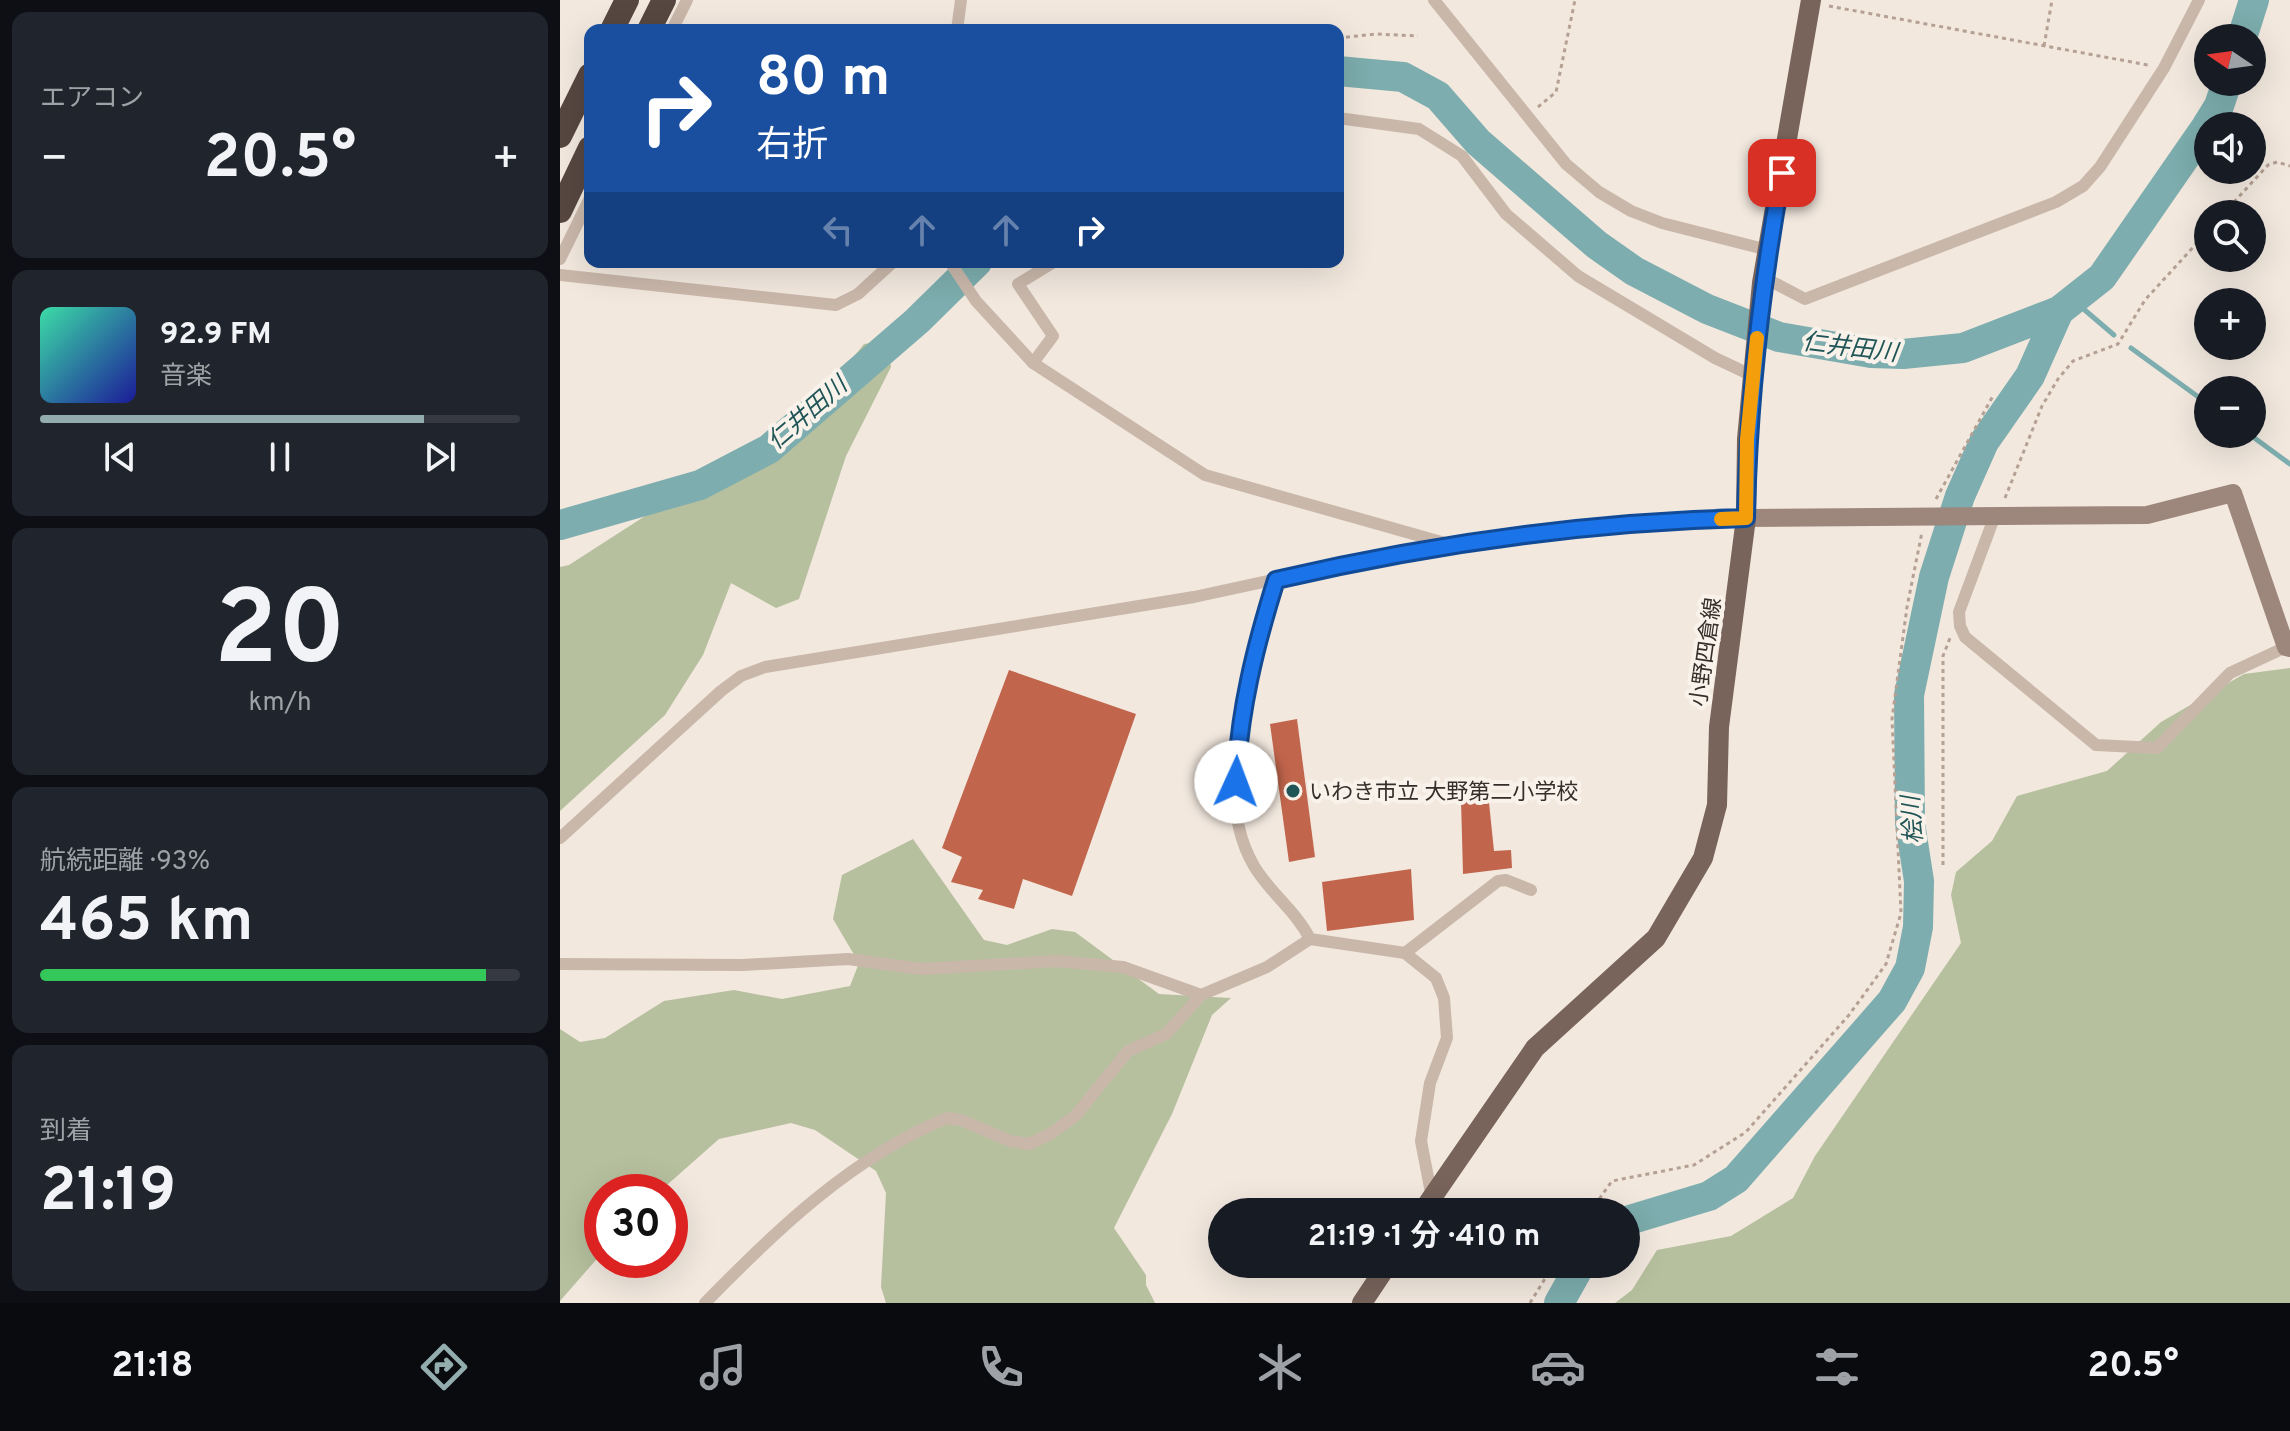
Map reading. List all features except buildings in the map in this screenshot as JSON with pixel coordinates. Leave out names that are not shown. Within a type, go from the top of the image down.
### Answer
[{"type":"highway","points":[[615,24],[627,0]]},
{"type":"highway","points":[[652,24],[664,0]]},
{"type":"highway","points":[[560,136],[584,87]]},
{"type":"highway","points":[[560,211],[584,161]]},
{"type":"main road","name":"小野四倉線","points":[[1432,1198],[1535,1048],[1656,938],[1703,858],[1717,805],[1719,727],[1746,518],[1753,376],[1762,280],[1811,1]]},
{"type":"main road","points":[[1362,1303],[1379,1278]]},
{"type":"street","points":[[675,24],[687,0]]},
{"type":"street","points":[[958,24],[961,0]]},
{"type":"street","points":[[1434,0],[1566,164],[1599,192],[1631,211],[1662,223],[1768,250]]},
{"type":"street","points":[[1762,280],[1805,299],[2056,202],[2083,186],[2100,167],[2164,68],[2199,0]]},
{"type":"street","points":[[1344,119],[1419,129],[1462,156],[1506,214],[1578,276],[1753,376]]},
{"type":"street","points":[[560,259],[584,210]]},
{"type":"street","points":[[560,275],[836,305],[858,294],[886,268]]},
{"type":"street","points":[[954,268],[976,301],[1033,363],[1205,475],[1456,546]]},
{"type":"street","points":[[1033,363],[1053,336],[1018,284],[1044,268]]},
{"type":"street","points":[[560,838],[721,691],[741,676],[765,667],[1194,597],[1544,531],[1656,520],[2147,515],[2233,493],[2288,648],[2230,673],[2157,748],[2096,745],[1965,637],[1960,626],[1959,612],[1994,518]]},
{"type":"street","points":[[1276,580],[1252,658],[1238,730],[1234,808],[1254,866],[1300,920],[1310,939]]},
{"type":"street","points":[[1405,953],[1498,881],[1531,890]]},
{"type":"street","points":[[705,1303],[764,1242],[846,1176],[927,1127],[947,1118],[961,1120],[1010,1141],[1029,1144],[1052,1133],[1076,1115],[1128,1051],[1166,1034],[1201,995],[1267,967],[1310,939],[1405,953],[1436,978],[1444,998],[1447,1038],[1430,1083],[1421,1141],[1426,1198]]},
{"type":"street","points":[[560,964],[743,965],[848,959],[922,969],[1056,961],[1123,967],[1201,995]]},
{"type":"path","points":[[1528,114],[1556,92],[1575,0]]},
{"type":"path","points":[[2044,46],[2052,0]]},
{"type":"path","points":[[1811,1],[2164,68]]},
{"type":"path","points":[[1344,37],[1376,34],[1418,36]]},
{"type":"path","points":[[2236,200],[2268,165],[2277,162],[2290,166]]},
{"type":"path","points":[[1994,518],[2013,483],[2042,406],[2058,379],[2073,361],[2118,344],[2145,300],[2194,246]]},
{"type":"path","points":[[1600,1198],[1612,1181],[1694,1165],[1746,1132],[1839,1027],[1886,964],[1901,913],[1892,719],[1907,607],[1925,518],[1994,394]]},
{"type":"path","points":[[1943,865],[1943,656],[1959,612]]},
{"type":"path","points":[[1530,1303],[1545,1278]]},
{"type":"green space","points":[[887,341],[891,367],[846,456],[799,599],[776,608],[731,583],[703,655],[665,715],[560,811],[560,567],[569,565],[656,509],[726,476],[818,401],[864,344]]},
{"type":"green space","points":[[2290,668],[2290,1303],[1615,1303],[1632,1290],[1657,1250],[1731,1236],[1793,1198],[1815,1156],[1961,943],[1951,895],[1956,872],[1992,841],[2017,796],[2107,771],[2161,722],[2244,674]]},
{"type":"green space","points":[[913,839],[984,940],[1007,945],[1052,929],[1075,932],[1159,994],[1231,998],[1212,1015],[1172,1114],[1114,1228],[1146,1275],[1146,1285],[1155,1303],[886,1303],[881,1287],[886,1193],[876,1171],[815,1130],[791,1123],[719,1139],[679,1174],[584,1174],[584,1274],[560,1301],[560,1029],[580,1042],[605,1038],[664,1001],[734,990],[782,999],[850,986],[859,963],[833,919],[842,875]]},
{"type":"waterway","name":"仁井田川","points":[[2246,24],[2254,0]]},
{"type":"waterway","name":"仁井田川","points":[[1344,72],[1403,77],[1438,96],[1478,142],[1597,245],[1634,271],[1707,309],[1779,337],[1871,353],[1903,354],[1963,348],[2059,311],[2102,277],[2206,127],[2222,96]]},
{"type":"waterway","name":"仁井田川","points":[[560,525],[700,485],[769,449],[917,321],[971,268]]},
{"type":"waterway","points":[[2073,300],[2114,335]]},
{"type":"waterway","name":"桧川","points":[[1640,1217],[1709,1196],[1736,1179],[1892,1001],[1910,968],[1918,927],[1919,881],[1910,823],[1909,695],[1934,577],[1960,496],[1984,442],[2030,376],[2059,311]]},
{"type":"waterway","points":[[2131,348],[2194,394]]},
{"type":"waterway","points":[[2266,446],[2290,464]]},
{"type":"waterway","name":"桧川","points":[[1559,1303],[1573,1278]]},
{"type":"slow traffic","points":[[1721,519],[1746,518],[1747,439],[1757,338]]},
{"type":"place","name":"いわき市立 大野第二小学校","points":[[1293,791]]},
{"type":"route","points":[[1236,782],[1238,730],[1252,658],[1276,580],[1544,531],[1656,520],[1746,518],[1747,439],[1762,283],[1782,173]]}]
